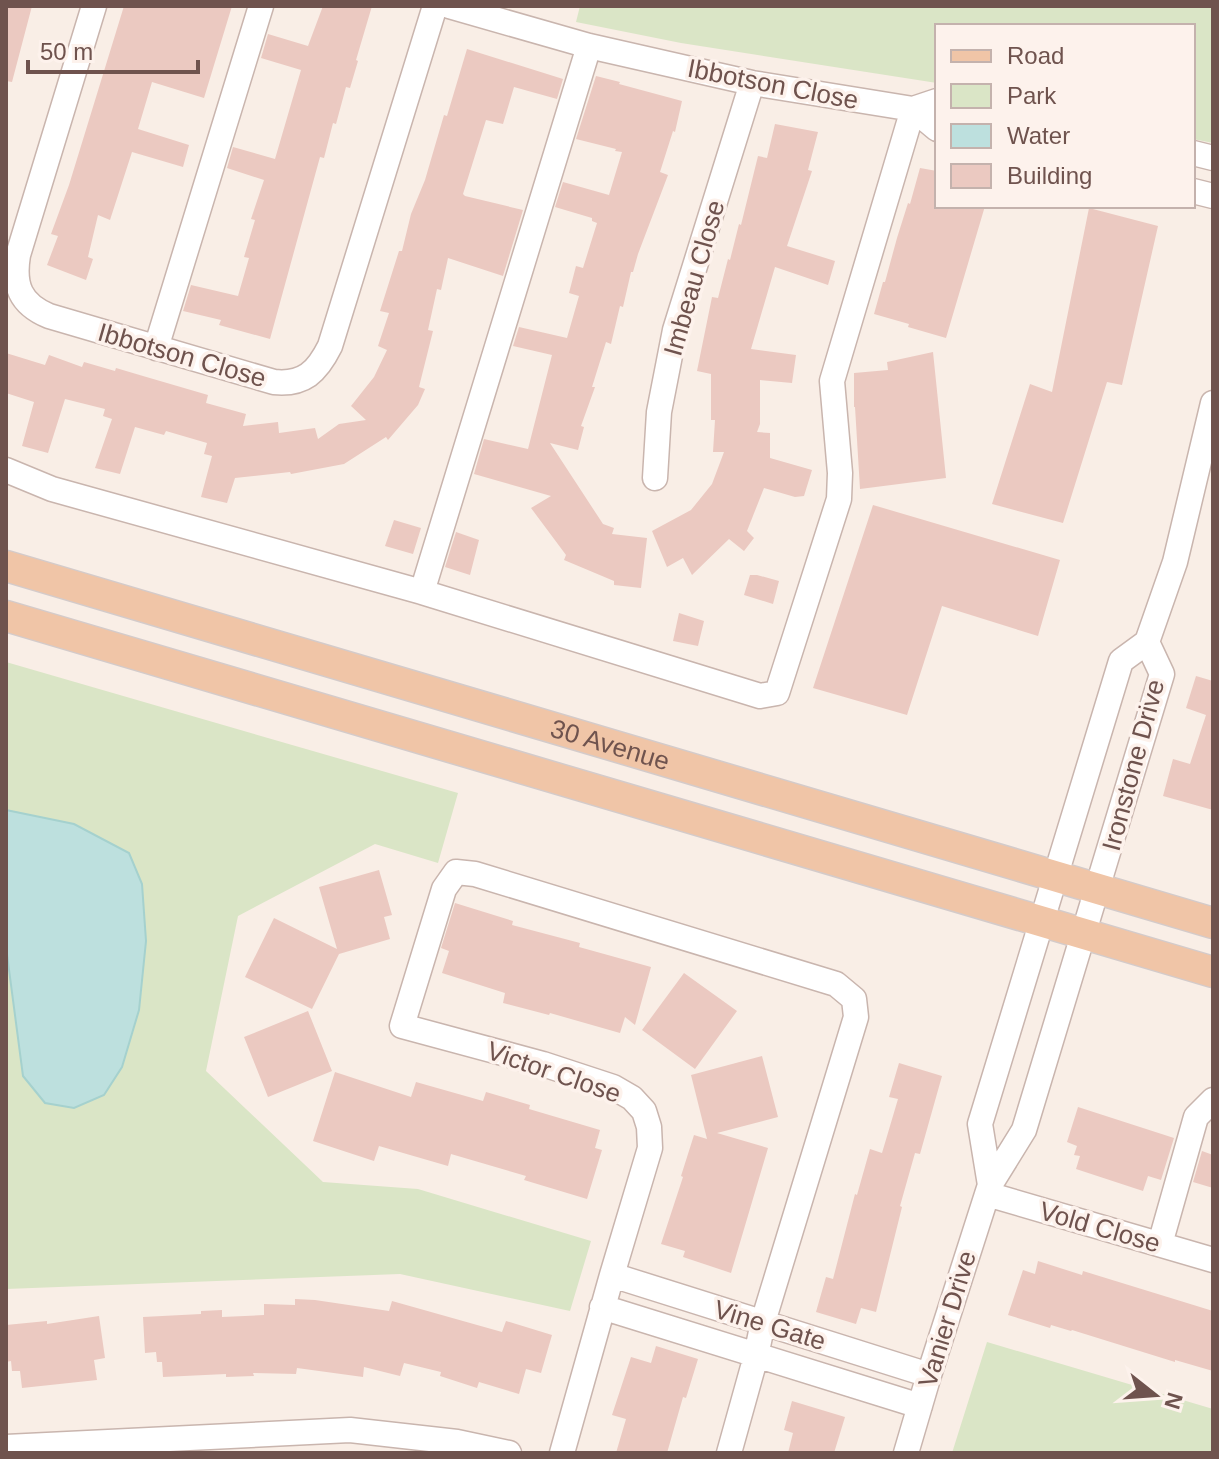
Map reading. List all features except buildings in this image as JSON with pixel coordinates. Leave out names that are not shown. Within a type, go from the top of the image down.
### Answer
[{"type":"main road","name":"30 Avenue","points":[[6,566],[1213,923]]},
{"type":"main road","name":"30 Avenue","points":[[6,616],[1213,972]]},
{"type":"street","name":"Ibbotson Close","points":[[94,6],[18,255],[15,268],[21,294],[36,311],[274,382],[288,383],[301,380],[314,371],[330,346],[435,6]]},
{"type":"street","points":[[156,348],[261,6]]},
{"type":"street","name":"Ibbotson Close","points":[[449,6],[589,46],[752,83],[913,109],[935,102]]},
{"type":"street","points":[[422,592],[589,46]]},
{"type":"street","name":"Imbeau Close","points":[[655,478],[659,412],[675,330],[752,83]]},
{"type":"street","points":[[6,470],[52,489],[422,592],[760,696],[777,693],[839,499],[840,473],[832,381],[913,109],[935,127]]},
{"type":"street","name":"Ironstone Drive","points":[[1041,921],[1121,661],[1147,642],[1175,562],[1213,403]]},
{"type":"street","name":"Ironstone Drive","points":[[1084,934],[1162,674],[1147,642]]},
{"type":"street","name":"Victor Close","points":[[562,1453],[650,1148],[649,1127],[644,1111],[632,1098],[613,1087],[543,1064],[402,1026],[444,889],[456,872],[475,874],[836,984],[854,999],[856,1017],[763,1322]]},
{"type":"street","name":"Vanier Drive","points":[[988,1190],[980,1124],[1041,921]]},
{"type":"street","name":"Vanier Drive","points":[[906,1453],[988,1190],[1024,1130],[1084,934]]},
{"type":"street","points":[[1160,1244],[1196,1117],[1213,1100]]},
{"type":"street","name":"Vold Close","points":[[988,1190],[1213,1260]]},
{"type":"street","name":"Vine Gate","points":[[612,1275],[929,1375]]},
{"type":"street","name":"Vine Gate","points":[[602,1307],[920,1406]]},
{"type":"street","points":[[729,1453],[763,1322]]},
{"type":"street","points":[[6,1447],[168,1445],[350,1430],[457,1442],[509,1453]]},
{"type":"green space","points":[[580,6],[1213,6],[1213,143],[1195,139],[1195,24],[935,24],[935,83],[681,43],[576,22]]},
{"type":"green space","points":[[6,662],[458,793],[438,863],[375,844],[238,916],[206,1071],[323,1182],[418,1189],[591,1241],[570,1311],[400,1274],[6,1289]]},
{"type":"green space","points":[[987,1342],[1213,1409],[1213,1453],[952,1453]]},
{"type":"water","points":[[6,810],[74,824],[129,853],[142,884],[146,941],[139,1010],[122,1067],[104,1095],[74,1108],[45,1103],[23,1076],[6,947]]}]
